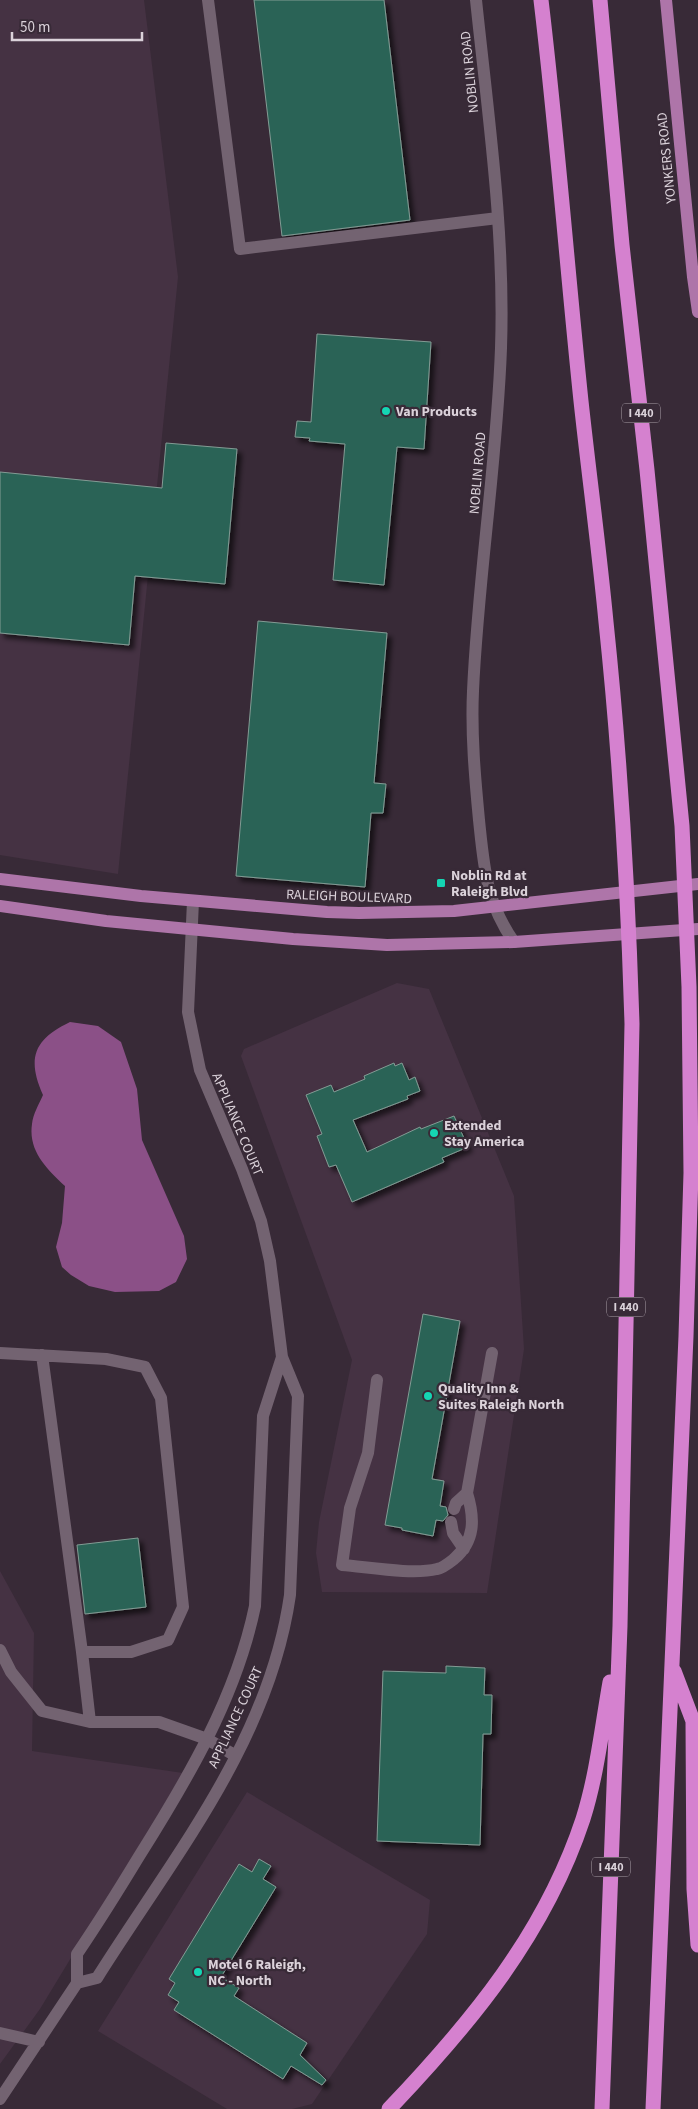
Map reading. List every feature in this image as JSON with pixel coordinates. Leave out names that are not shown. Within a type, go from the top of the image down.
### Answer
[{"type":"highway","name":"I 440","points":[[541,0],[571,278],[579,382],[606,623],[624,832],[631,988],[632,1024],[620,1626],[602,2109]]},
{"type":"highway","name":"I 440","points":[[600,0],[622,245],[648,470],[682,826],[689,987],[691,1173],[686,1336],[653,2109]]},
{"type":"highway","points":[[389,2109],[442,2052],[490,1994],[526,1940],[560,1878],[583,1819],[592,1784],[620,1626]]},
{"type":"highway","points":[[672,1665],[693,1721],[694,1889],[698,1946]]},
{"type":"main road","name":"YONKERS ROAD","points":[[666,0],[698,312]]},
{"type":"main road","name":"RALEIGH BOULEVARD","points":[[0,879],[193,901],[351,913],[422,913],[698,884]]},
{"type":"main road","points":[[0,906],[98,920],[387,946],[514,942],[698,930]]},
{"type":"street","points":[[208,0],[240,249],[498,218]]},
{"type":"street","name":"NOBLIN ROAD","points":[[476,0],[498,218],[501,272],[499,386],[473,694],[474,774],[485,876],[493,906],[501,924],[514,942]]},
{"type":"street","name":"APPLIANCE COURT","points":[[193,901],[190,929],[188,1012],[200,1070],[242,1169],[261,1221],[270,1261],[282,1357],[298,1396],[290,1596],[285,1628],[270,1682],[236,1756],[178,1858],[97,1978],[77,1983],[76,1954],[154,1833],[206,1739],[240,1666],[255,1606],[263,1416],[282,1357]]},
{"type":"street","points":[[0,1353],[106,1359],[145,1367],[160,1398],[183,1607],[168,1640],[131,1652],[82,1652]]},
{"type":"street","points":[[378,1380],[368,1453],[350,1508],[342,1565],[419,1571],[439,1569],[450,1563],[464,1549],[471,1536],[473,1524],[468,1493],[492,1353]]},
{"type":"street","points":[[42,1355],[90,1722]]},
{"type":"street","points":[[454,1509],[456,1504],[468,1493]]},
{"type":"street","points":[[451,1522],[453,1533],[464,1549]]},
{"type":"street","points":[[0,1650],[11,1672],[42,1711],[90,1722],[159,1722],[206,1739],[236,1756]]},
{"type":"street","points":[[0,2099],[77,1983]]},
{"type":"street","points":[[0,2033],[39,2042]]},
{"type":"shaded area","points":[[0,0],[144,0],[178,277],[118,874],[0,855]]},
{"type":"shaded area","points":[[397,983],[429,989],[514,1196],[524,1349],[487,1593],[322,1592],[316,1553],[319,1522],[352,1360],[241,1056],[244,1049]]},
{"type":"shaded area","points":[[70,1022],[98,1026],[121,1042],[137,1089],[142,1140],[184,1236],[187,1259],[176,1282],[159,1291],[115,1292],[89,1286],[62,1267],[56,1247],[62,1223],[65,1186],[40,1159],[33,1143],[32,1124],[36,1109],[43,1095],[35,1070],[37,1051],[49,1035]]},
{"type":"shaded area","points":[[0,1571],[34,1633],[32,1751],[183,1773],[40,2009],[0,2064]]},
{"type":"shaded area","points":[[247,1792],[430,1900],[427,1934],[312,2104],[292,2109],[227,2109],[98,2031]]},
{"type":"building","points":[[254,0],[384,0],[410,220],[282,236]]},
{"type":"building","points":[[317,334],[431,342],[424,449],[397,447],[384,585],[333,580],[345,444],[309,441],[310,438],[295,437],[297,421],[311,422]]},
{"type":"building","points":[[166,443],[237,449],[225,584],[135,576],[129,645],[0,633],[0,472],[162,488]]},
{"type":"building","points":[[258,621],[387,633],[374,783],[386,784],[383,813],[371,813],[365,887],[236,876]]},
{"type":"building","name":"Extended Stay America","points":[[394,1063],[395,1066],[402,1063],[409,1080],[415,1077],[420,1091],[407,1096],[408,1099],[353,1120],[367,1152],[420,1127],[421,1129],[454,1116],[468,1147],[442,1158],[444,1162],[352,1202],[336,1165],[329,1167],[317,1136],[322,1134],[306,1095],[331,1085],[334,1092],[365,1079],[364,1076]]},
{"type":"building","name":"Quality Inn & Suites Raleigh North","points":[[423,1314],[460,1321],[432,1479],[444,1481],[440,1506],[446,1507],[448,1515],[443,1521],[436,1520],[433,1536],[385,1525]]},
{"type":"building","points":[[138,1538],[146,1607],[85,1614],[77,1545]]},
{"type":"building","points":[[446,1666],[485,1668],[484,1695],[492,1695],[491,1734],[483,1734],[480,1845],[377,1841],[383,1671],[446,1673]]},
{"type":"building","name":"Motel 6 Raleigh, NC - North","points":[[259,1859],[271,1866],[263,1879],[276,1887],[221,1977],[239,1988],[234,1996],[307,2043],[300,2055],[326,2080],[322,2085],[291,2066],[283,2079],[174,2010],[179,2002],[168,1995],[175,1983],[169,1979],[239,1864],[252,1872]]},
{"type":"place","name":"Van Products","points":[[386,411]]},
{"type":"place","name":"Noblin Rd at Raleigh Blvd","points":[[441,883]]},
{"type":"place","name":"Extended Stay America","points":[[434,1133]]},
{"type":"place","name":"Quality Inn & Suites Raleigh North","points":[[428,1396]]},
{"type":"place","name":"Motel 6 Raleigh, NC - North","points":[[198,1972]]}]
